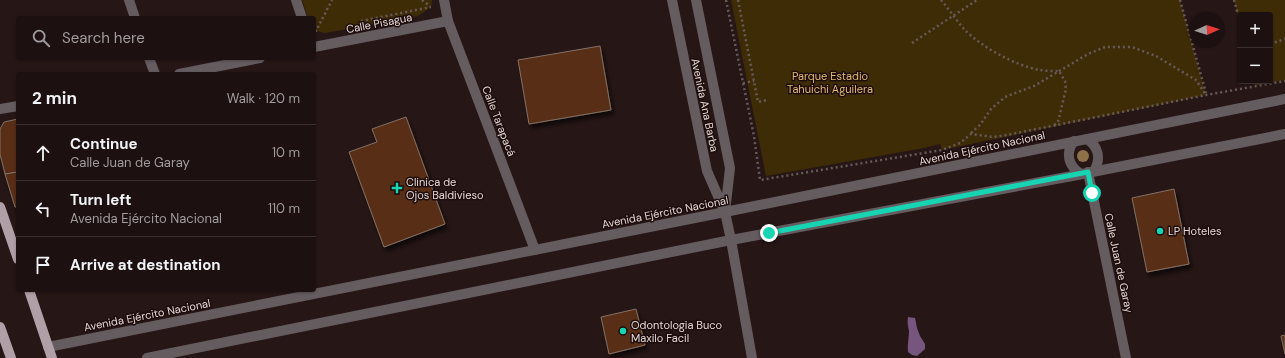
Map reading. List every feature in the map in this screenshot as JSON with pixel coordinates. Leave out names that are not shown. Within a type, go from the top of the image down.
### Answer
[{"type":"main road","points":[[0,207],[16,253]]},
{"type":"main road","points":[[30,292],[52,358]]},
{"type":"main road","points":[[0,327],[11,358]]},
{"type":"street","points":[[129,0],[134,16]]},
{"type":"street","points":[[296,0],[301,16]]},
{"type":"street","name":"Calle Tarapacá","points":[[444,0],[448,21],[535,250]]},
{"type":"street","name":"Avenida Ana Barba","points":[[672,0],[706,171],[725,212],[752,358]]},
{"type":"street","name":"Avenida Ana Barba","points":[[696,0],[730,168],[725,212]]},
{"type":"street","name":"Calle Pisagua","points":[[316,48],[448,21]]},
{"type":"street","points":[[150,60],[154,72]]},
{"type":"street","points":[[189,72],[250,60]]},
{"type":"street","name":"Avenida Ejército Nacional","points":[[48,347],[1285,99]]},
{"type":"street","points":[[0,109],[16,106]]},
{"type":"street","points":[[147,358],[731,240],[1285,134]]},
{"type":"street","points":[[1087,139],[1092,142],[1098,153],[1098,160],[1088,172]]},
{"type":"street","points":[[1074,141],[1070,146],[1069,159],[1071,165],[1076,170],[1088,172]]},
{"type":"street","name":"Calle Juan de Garay","points":[[1088,172],[1126,358]]},
{"type":"path","points":[[316,29],[332,0]]},
{"type":"path","points":[[726,0],[754,136],[760,180],[942,150],[960,143],[971,134],[980,125],[990,109],[1005,97],[1034,86],[1088,54],[1105,47],[1132,47],[1156,56],[1196,80],[1206,95]]},
{"type":"path","points":[[738,0],[758,102],[767,100]]},
{"type":"path","points":[[941,0],[965,29],[982,44],[1020,64],[1039,70],[1059,71]]},
{"type":"path","points":[[912,43],[977,0]]},
{"type":"path","points":[[1180,0],[1206,95]]},
{"type":"path","points":[[1234,0],[1237,12]]},
{"type":"path","points":[[354,23],[431,7]]},
{"type":"path","points":[[316,31],[324,29]]},
{"type":"path","points":[[1273,43],[1285,39]]},
{"type":"path","points":[[1050,128],[1058,122],[1066,89],[1065,81],[1059,71]]},
{"type":"path","points":[[743,84],[754,81]]},
{"type":"path","points":[[971,134],[994,136],[1050,128],[1206,95],[1285,81]]},
{"type":"green space","points":[[302,0],[432,0],[431,7],[418,16],[325,33],[316,31],[316,16],[307,16]]},
{"type":"green space","name":"Parque Estadio Tahuichi Aguilera","points":[[731,0],[1180,0],[1189,33],[1189,48],[1193,48],[1206,95],[942,150],[940,144],[766,176]]},
{"type":"green space","points":[[1234,0],[1285,0],[1285,80],[1273,82],[1273,12],[1237,13]]},
{"type":"green space","points":[[1255,84],[1265,84],[1255,86]]},
{"type":"shaded area","points":[[908,317],[915,318],[920,336],[925,344],[925,349],[917,356],[908,352]]},
{"type":"building","points":[[600,46],[611,110],[529,124],[518,60]]},
{"type":"building","name":"Clinica de Ojos Baldivieso","points":[[406,117],[445,224],[384,247],[349,152],[377,142],[372,129]]},
{"type":"building","points":[[16,119],[16,172],[5,174],[0,154],[0,129],[4,122]]},
{"type":"building","points":[[16,172],[16,207],[15,207],[5,174]]},
{"type":"building","name":"LP Hoteles","points":[[1174,189],[1189,264],[1147,272],[1132,198]]},
{"type":"building","name":"Odontologia Buco Maxilo Facil","points":[[636,309],[645,345],[609,354],[601,317]]},
{"type":"building","points":[[1285,335],[1285,354],[1281,336]]},
{"type":"place","name":"Clinica de Ojos Baldivieso","points":[[397,188]]},
{"type":"place","name":"LP Hoteles","points":[[1160,231]]},
{"type":"place","name":"Odontologia Buco Maxilo Facil","points":[[623,331]]},
{"type":"route","points":[[769,233],[1088,172],[1092,193]]}]
